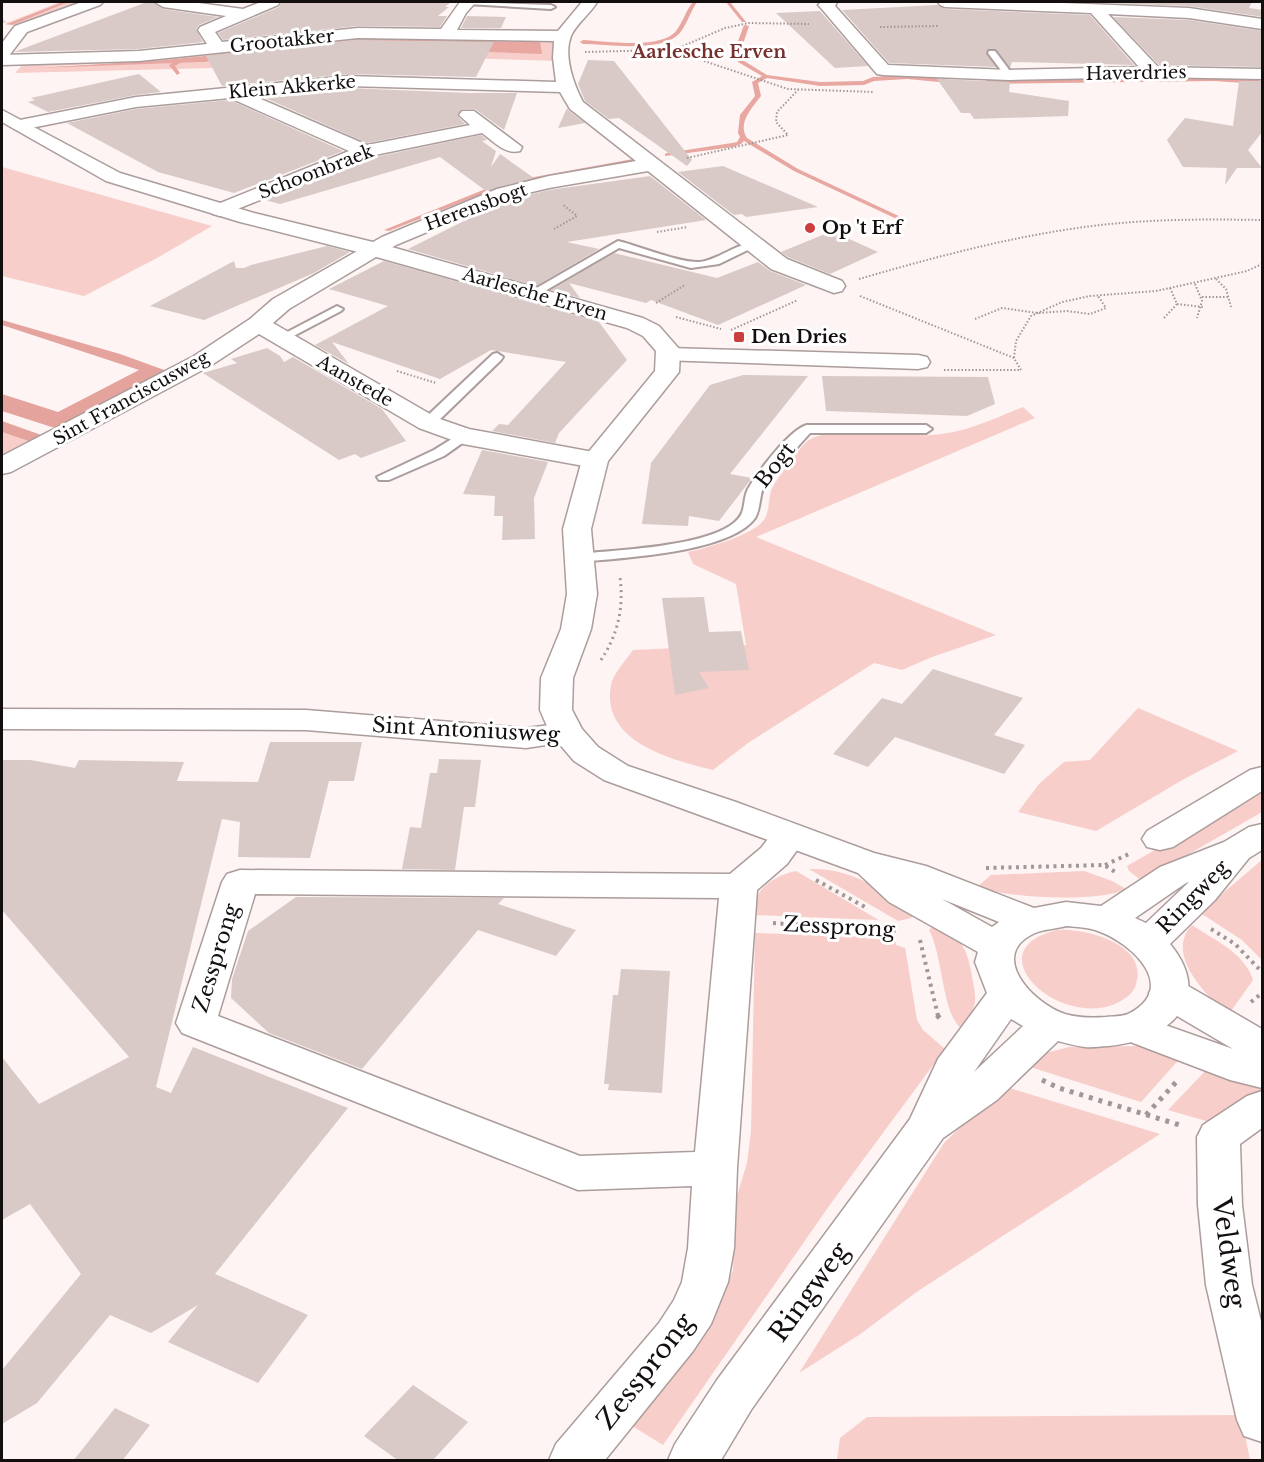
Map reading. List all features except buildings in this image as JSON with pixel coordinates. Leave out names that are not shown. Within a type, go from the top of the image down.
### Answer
[{"type":"street","points":[[2,53],[21,30],[95,2]]},
{"type":"street","points":[[163,2],[244,14]]},
{"type":"street","points":[[218,47],[206,30],[273,2]]},
{"type":"street","points":[[447,33],[459,11],[467,2]]},
{"type":"street","points":[[590,2],[563,44],[566,87],[576,105],[779,264],[834,286]]},
{"type":"street","name":"Haverdries","points":[[830,2],[826,5],[883,70],[1010,75],[1153,72],[1263,74]]},
{"type":"street","points":[[945,2],[1189,13],[1263,24]]},
{"type":"street","points":[[1093,7],[1153,72]]},
{"type":"street","name":"Grootakker","points":[[2,60],[139,56],[358,33],[447,33],[563,44]]},
{"type":"street","name":"Klein Akkerke","points":[[11,120],[136,102],[348,81],[566,87]]},
{"type":"street","points":[[450,83],[464,111],[513,147]]},
{"type":"street","points":[[232,92],[366,151]]},
{"type":"street","name":"Aarlesche Erven","points":[[11,120],[113,177],[220,210],[373,249],[635,323],[651,331],[668,350],[669,355]]},
{"type":"street","name":"Schoonbraek","points":[[220,210],[366,151],[485,127]]},
{"type":"street","name":"Herensbogt","points":[[258,324],[281,304],[373,249],[504,193],[654,164]]},
{"type":"street","name":"Aanstede","points":[[258,324],[428,423],[463,436],[595,460]]},
{"type":"street","name":"Sint Franciscusweg","points":[[2,466],[202,361],[258,324]]},
{"type":"street","points":[[567,733],[556,710],[557,678],[576,629],[582,594],[577,529],[595,460],[667,372],[669,355],[918,362]]},
{"type":"street","name":"Sint Antoniusweg","points":[[2,719],[306,720],[526,738],[567,733],[586,754],[616,773],[782,845],[913,874],[1029,920]]},
{"type":"street","points":[[1160,839],[1263,777]]},
{"type":"street","name":"Ringweg","points":[[1106,920],[1173,875],[1250,843]]},
{"type":"street","name":"Ringweg","points":[[1148,943],[1250,843]]},
{"type":"street","points":[[738,904],[782,845]]},
{"type":"street","name":"Sint Antoniusweg","points":[[866,863],[902,893],[997,946]]},
{"type":"street","name":"Zessprong","points":[[574,1461],[676,1337],[694,1310],[705,1282],[711,1248],[715,1168],[738,904],[240,882],[196,1023],[578,1173],[715,1168]]},
{"type":"street","points":[[1066,914],[1106,920],[1131,931],[1148,943],[1162,960],[1167,971],[1169,993],[1158,1013],[1134,1028],[1102,1033],[1084,1032],[1050,1024],[1034,1017],[1007,995],[994,970],[997,946],[1009,931],[1029,920],[1047,915],[1066,914]]},
{"type":"street","points":[[1169,993],[1247,1038],[1263,1050]]},
{"type":"street","name":"Ringweg","points":[[693,1461],[734,1395],[928,1127],[953,1070],[1007,995]]},
{"type":"street","name":"Ringweg","points":[[928,1127],[982,1089],[1050,1024]]},
{"type":"street","points":[[1134,1028],[1245,1069],[1263,1073]]},
{"type":"street","name":"Veldweg","points":[[1263,1107],[1218,1137],[1221,1205],[1229,1285],[1263,1420]]},
{"type":"lane","points":[[467,2],[551,8]]},
{"type":"lane","points":[[992,53],[1010,75]]},
{"type":"lane","points":[[534,293],[618,244],[691,265],[711,264],[753,245]]},
{"type":"lane","name":"Aanstede","points":[[282,338],[337,309]]},
{"type":"lane","points":[[428,423],[497,357]]},
{"type":"lane","name":"Bogt","points":[[578,558],[680,547],[716,537],[741,524],[749,516],[754,490],[798,436],[807,429],[926,429]]},
{"type":"lane","points":[[384,477],[439,453],[463,436]]},
{"type":"path","points":[[663,50],[683,46],[725,28],[749,23],[773,22],[844,28]]},
{"type":"path","points":[[563,44],[663,50],[730,69],[772,85],[798,90],[874,92]]},
{"type":"path","points":[[714,154],[789,135],[776,122],[777,112],[798,90]]},
{"type":"path","points":[[648,234],[725,220]]},
{"type":"path","points":[[700,356],[716,337],[771,310],[834,286],[995,243],[1068,230],[1173,220],[1263,220]]},
{"type":"path","points":[[1021,370],[1014,358],[1016,341],[1031,316],[1062,302],[1195,284],[1263,264]]},
{"type":"path","points":[[656,303],[705,272],[702,265]]},
{"type":"path","points":[[1216,279],[1226,289],[1231,307]]},
{"type":"path","points":[[1195,284],[1202,297],[1203,307],[1197,318]]},
{"type":"path","points":[[834,286],[1014,358]]},
{"type":"path","points":[[1170,288],[1177,304]]},
{"type":"path","points":[[975,318],[1002,308],[1038,313],[1067,311],[1090,314],[1106,308],[1098,296]]},
{"type":"path","points":[[1202,297],[1228,297]]},
{"type":"path","points":[[1177,304],[1203,307]]},
{"type":"path","points":[[1164,318],[1177,304]]},
{"type":"path","points":[[599,664],[619,627],[623,604],[617,554]]},
{"type":"path","points":[[782,845],[866,908]]},
{"type":"path","name":"Zessprong","points":[[738,904],[907,931],[897,925]]},
{"type":"shaded area","points":[[60,2],[89,2],[31,23],[6,25],[2,23],[2,18],[7,23]]},
{"type":"shaded area","points":[[365,34],[552,39],[557,61],[400,56],[213,68],[15,73],[25,62]],"holes":[[[372,39],[539,42],[541,53],[328,46],[205,62],[36,67],[165,60]]]},
{"type":"shaded area","points":[[372,39],[540,42],[542,54],[328,46],[205,62],[36,68],[165,60]]},
{"type":"shaded area","points":[[2,167],[212,226],[84,296],[2,276]]},
{"type":"shaded area","points":[[2,320],[120,354],[167,371],[58,429],[2,411],[2,394],[58,412],[139,370],[2,325]]},
{"type":"shaded area","points":[[1023,407],[1035,418],[756,537],[996,635],[902,670],[874,663],[748,743],[713,770],[678,761],[642,745],[617,721],[611,705],[611,685],[617,672],[633,650],[746,645],[736,584],[693,564],[688,552],[728,541],[758,526],[767,514],[773,486],[805,443],[834,433],[944,434],[979,425]]},
{"type":"shaded area","points":[[2,421],[44,436],[31,442],[2,432]]},
{"type":"shaded area","points":[[2,432],[31,442],[2,457]]},
{"type":"shaded area","points":[[1138,708],[1238,751],[1184,779],[1096,831],[1018,812],[1039,784],[1064,762],[1090,760]]},
{"type":"shaded area","points":[[1262,793],[1262,812],[1142,881],[1129,871],[1127,866],[1167,843],[1173,847]]},
{"type":"shaded area","points":[[1262,860],[1262,960],[1242,940],[1202,914],[1217,898]]},
{"type":"shaded area","points":[[809,869],[824,869],[853,876],[920,912],[911,918],[898,921]]},
{"type":"shaded area","points":[[796,871],[878,920],[753,915],[756,898],[760,891],[779,876]]},
{"type":"shaded area","points":[[1084,871],[1112,881],[1126,889],[1095,896],[1052,897],[1009,894],[977,887],[991,875]]},
{"type":"shaded area","points":[[938,922],[960,943],[969,963],[975,1001],[961,1028],[950,1010],[934,941],[929,930]]},
{"type":"shaded area","points":[[1192,925],[1236,955],[1249,970],[1253,980],[1229,1014],[1200,986],[1186,961],[1183,949],[1185,936]]},
{"type":"shaded area","points":[[1057,930],[1098,936],[1124,949],[1133,958],[1137,970],[1136,984],[1131,993],[1117,1003],[1094,1008],[1071,1006],[1050,997],[1034,984],[1024,969],[1023,954],[1033,940]]},
{"type":"shaded area","points":[[755,933],[895,938],[896,945],[905,948],[917,1020],[923,1030],[945,1049],[829,1206],[663,1445],[632,1426],[705,1329],[721,1301],[733,1270],[736,1199],[747,1163],[751,1131]]},
{"type":"shaded area","points":[[1141,1046],[1183,1055],[1141,1102],[1027,1066],[1042,1054],[1069,1047]]},
{"type":"shaded area","points":[[1211,1065],[1262,1090],[1238,1115],[1220,1125],[1168,1110]]},
{"type":"shaded area","points":[[1003,1086],[1160,1134],[918,1291],[859,1335],[799,1373],[944,1143]]},
{"type":"shaded area","points":[[1241,1415],[1250,1460],[837,1460],[840,1438],[867,1417]]},
{"type":"waterway","points":[[10,24],[66,2]]},
{"type":"waterway","points":[[583,42],[646,44],[669,39],[679,30],[695,2]]},
{"type":"waterway","points":[[728,2],[744,21]]},
{"type":"waterway","points":[[746,26],[740,44],[741,62],[766,76]]},
{"type":"waterway","points":[[177,73],[172,65],[180,61]]},
{"type":"waterway","points":[[766,76],[820,84],[864,83],[873,79],[907,77],[950,81]]},
{"type":"waterway","points":[[766,76],[755,82],[758,96],[743,115],[741,133],[745,139],[796,170],[901,219]]},
{"type":"waterway","points":[[987,82],[1214,79],[1259,82]]},
{"type":"waterway","points":[[667,155],[733,145],[739,143],[743,137]]},
{"type":"waterway","points":[[521,180],[633,161]]},
{"type":"waterway","points":[[387,230],[498,186]]},
{"type":"place","name":"Op 't Erf","points":[[810,228]]},
{"type":"place","name":"Den Dries","points":[[739,337]]},
{"type":"district","name":"Aarlesche Erven","points":[[709,52]]}]
